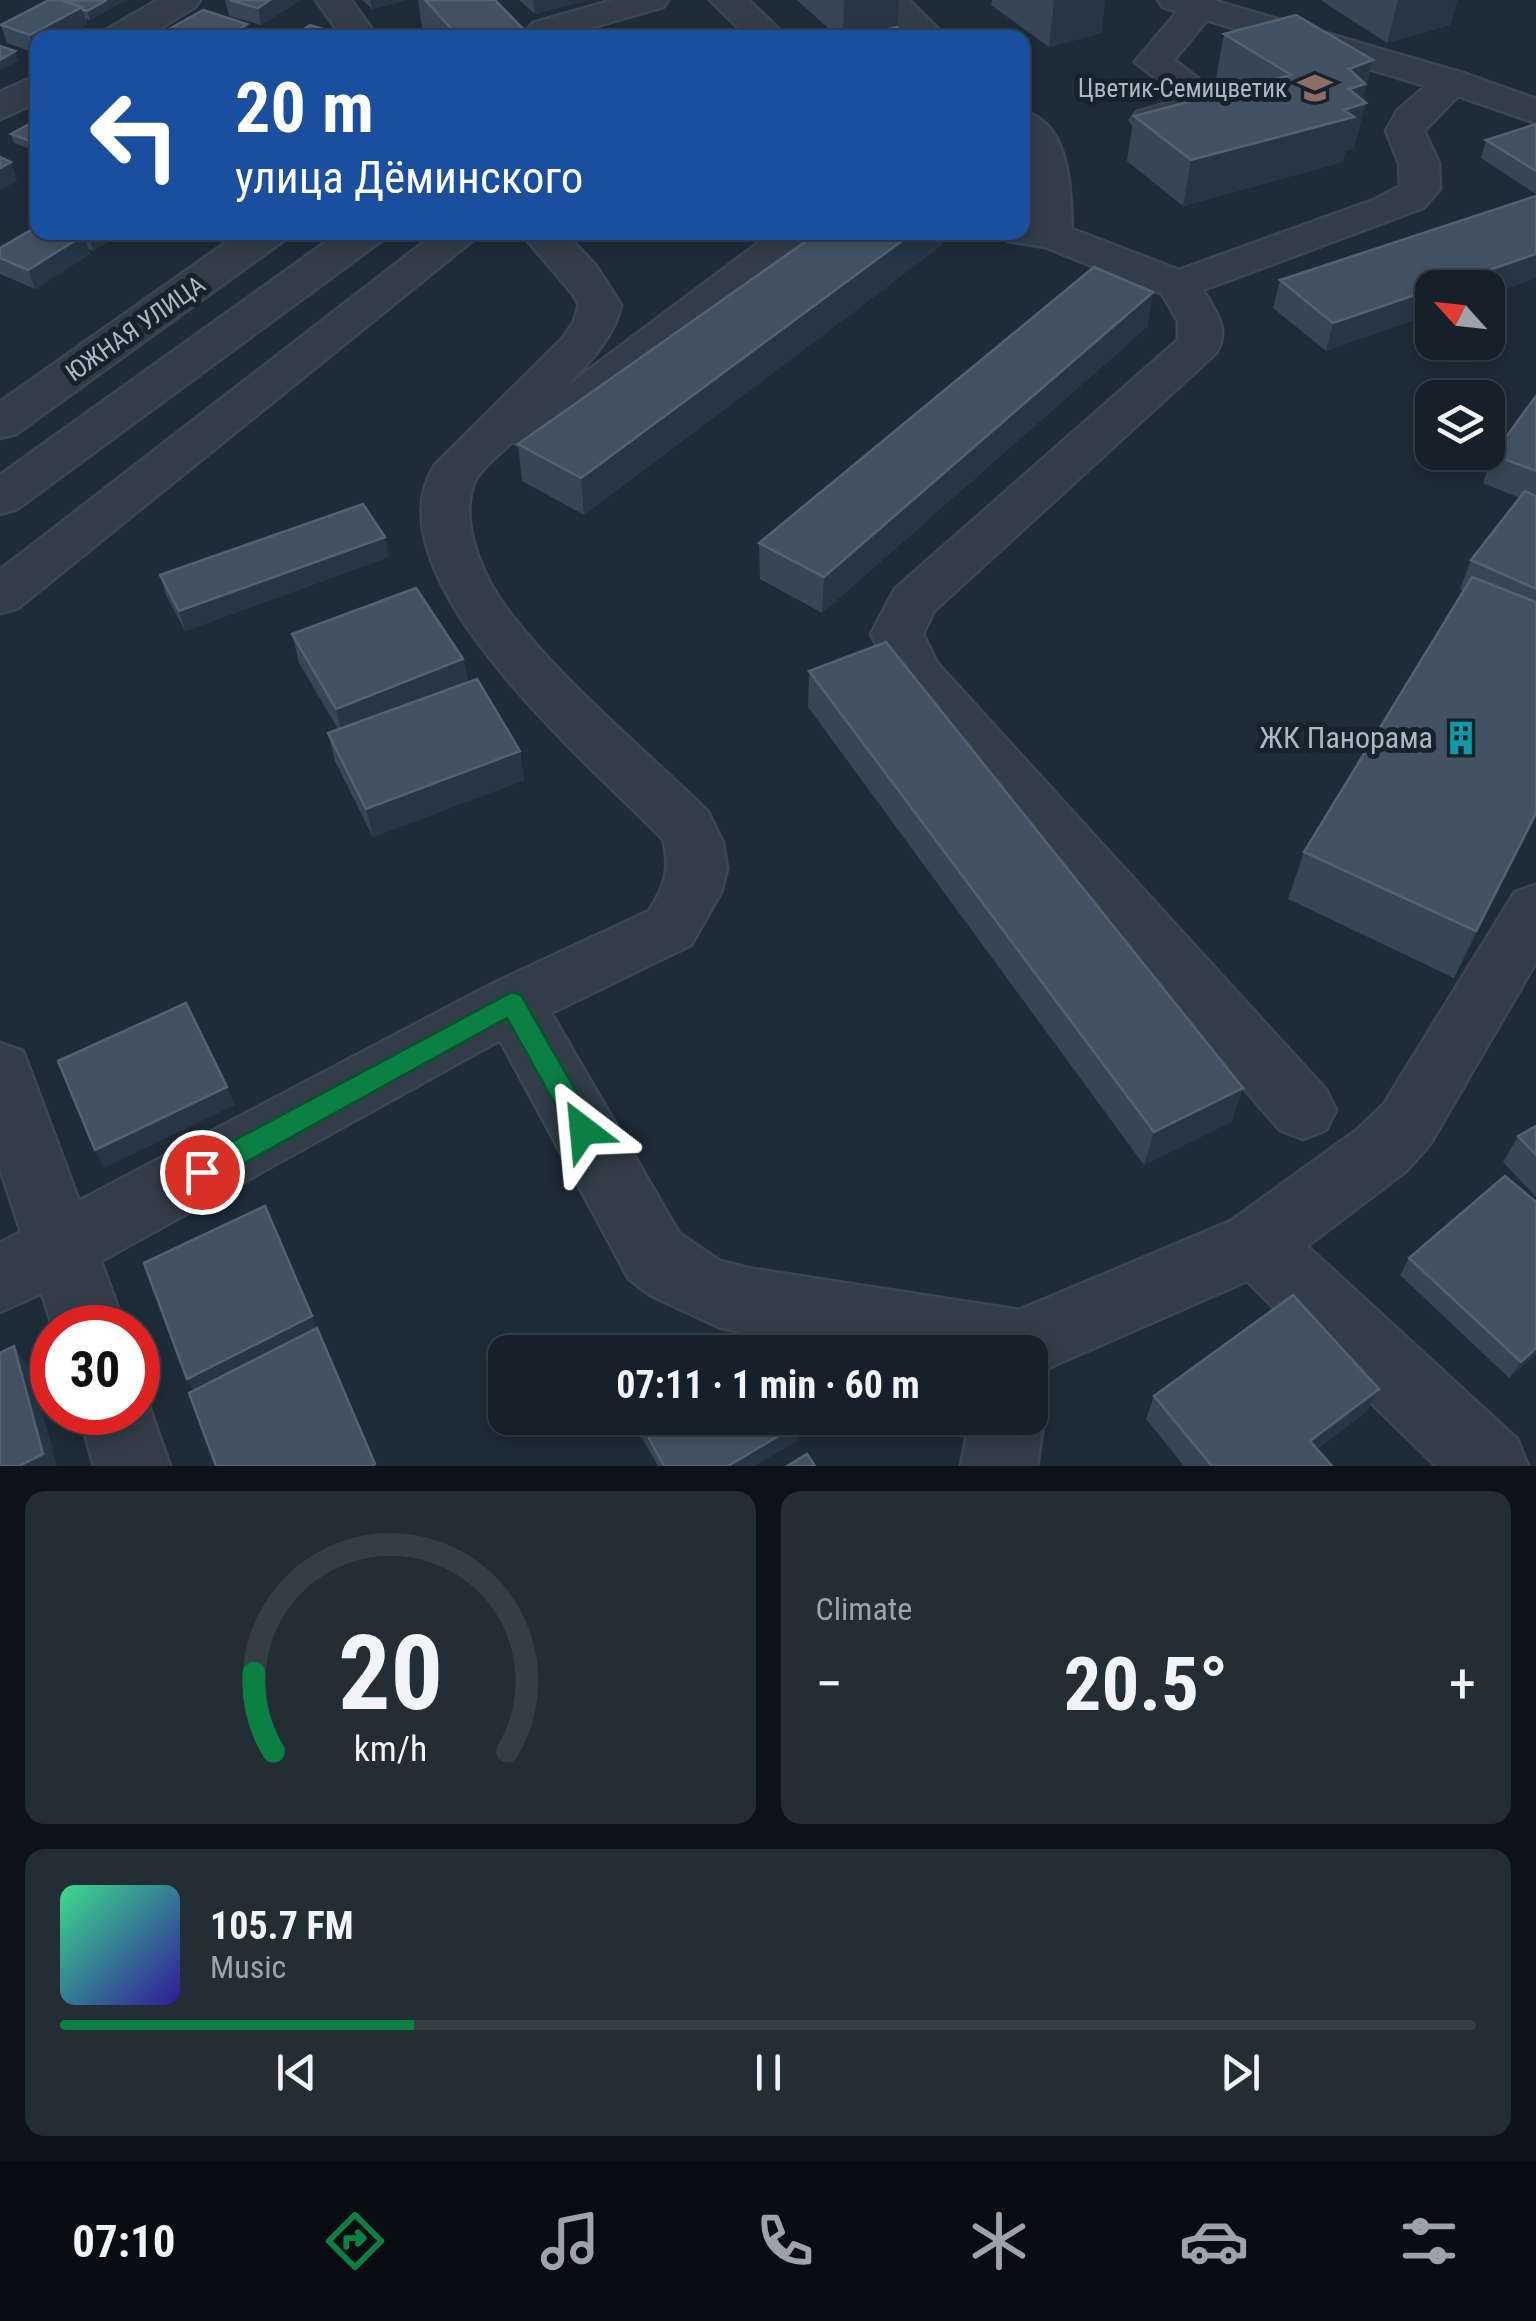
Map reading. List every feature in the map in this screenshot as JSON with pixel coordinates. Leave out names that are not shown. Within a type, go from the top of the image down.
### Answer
[{"type":"street","points":[[133,30],[183,0]]},
{"type":"street","points":[[333,0],[355,30]]},
{"type":"street","points":[[545,30],[650,0]]},
{"type":"street","points":[[727,0],[761,30]]},
{"type":"street","points":[[1136,124],[1211,102],[1153,62],[1187,4],[1453,82],[1536,112]]},
{"type":"street","points":[[1178,286],[1409,200],[1420,189],[1422,175],[1405,131],[1410,118],[1453,82]]},
{"type":"street","points":[[0,108],[30,91]]},
{"type":"street","points":[[1030,129],[1040,138],[1048,158],[1037,234],[1178,286],[1200,321],[1200,344],[913,601],[896,634],[915,673],[1303,1110]]},
{"type":"street","name":"ЮЖНАЯ УЛИЦА","points":[[0,424],[258,240]]},
{"type":"street","points":[[0,498],[356,240]]},
{"type":"street","points":[[0,596],[453,240]]},
{"type":"street","points":[[0,1279],[512,1003],[670,928],[698,879],[698,850],[688,828],[522,661],[483,616],[449,546],[444,500],[452,476],[579,346],[596,322],[600,305],[594,294],[572,261],[549,240]]},
{"type":"street","points":[[444,500],[789,240]]},
{"type":"street","points":[[1048,1336],[1256,1244],[1382,1150],[1407,1124],[1536,909]]},
{"type":"street","points":[[512,1003],[654,1256],[672,1273],[750,1301],[941,1335]]},
{"type":"street","points":[[0,1071],[82,1305]]},
{"type":"street","points":[[1256,1244],[1490,1466]]},
{"type":"street","points":[[123,1435],[132,1466]]},
{"type":"street","points":[[999,1466],[1004,1435]]},
{"type":"building","points":[[49,0],[82,7],[39,30],[30,30],[30,35],[1,25]]},
{"type":"building","points":[[107,0],[87,11],[62,1]]},
{"type":"building","points":[[230,0],[270,0],[258,8]]},
{"type":"building","points":[[425,0],[495,0],[524,30],[453,30]]},
{"type":"building","points":[[203,10],[247,24],[237,30],[171,28]]},
{"type":"building","points":[[1296,15],[1373,60],[1349,69],[1365,84],[1349,89],[1366,103],[1344,110],[1354,117],[1191,160],[1134,116],[1291,75],[1224,34]]},
{"type":"building","points":[[0,46],[15,51],[0,60]]},
{"type":"building","points":[[30,123],[30,141],[11,134]]},
{"type":"building","points":[[1536,124],[1536,171],[1486,140]]},
{"type":"building","points":[[1536,196],[1536,254],[1489,270],[1415,270],[1415,295],[1333,323],[1280,280]]},
{"type":"building","points":[[30,231],[30,240],[76,240],[28,270],[0,258],[0,248]]},
{"type":"building","points":[[808,240],[903,240],[581,478],[518,444]]},
{"type":"building","points":[[1094,267],[1153,292],[824,577],[759,543]]},
{"type":"building","points":[[1536,396],[1536,471],[1505,459],[1505,439]]},
{"type":"building","points":[[1525,491],[1536,496],[1536,589],[1471,560]]},
{"type":"building","points":[[363,504],[385,537],[179,611],[160,575]]},
{"type":"building","name":"ЖК Панорама","points":[[1472,577],[1536,602],[1536,813],[1476,931],[1304,852]]},
{"type":"building","points":[[416,588],[463,659],[336,709],[292,634]]},
{"type":"building","points":[[886,642],[1243,1088],[1154,1132],[809,671]]},
{"type":"building","points":[[477,679],[520,751],[366,809],[328,733]]},
{"type":"building","points":[[186,1003],[227,1087],[95,1150],[58,1061]]},
{"type":"building","points":[[1536,1126],[1536,1155],[1518,1136]]},
{"type":"building","points":[[1505,1176],[1536,1202],[1536,1348],[1521,1362],[1409,1258]]},
{"type":"building","points":[[265,1206],[312,1316],[187,1379],[144,1263]]},
{"type":"building","points":[[1293,1295],[1379,1389],[1310,1441],[1332,1466],[1212,1466],[1154,1396]]},
{"type":"building","points":[[317,1328],[375,1464],[216,1466],[189,1393]]},
{"type":"building","points":[[14,1346],[30,1406],[30,1435],[38,1435],[43,1454],[19,1466],[0,1466],[0,1353]]},
{"type":"building","points":[[647,1435],[780,1435],[728,1466],[664,1466]]},
{"type":"building","points":[[807,1454],[815,1466],[787,1466]]},
{"type":"place","name":"Цветик-Семицветик","points":[[1315,88]]},
{"type":"place","name":"ЖК Панорама","points":[[1461,738]]},
{"type":"route","points":[[202,1172],[512,1003],[583,1130]]}]
